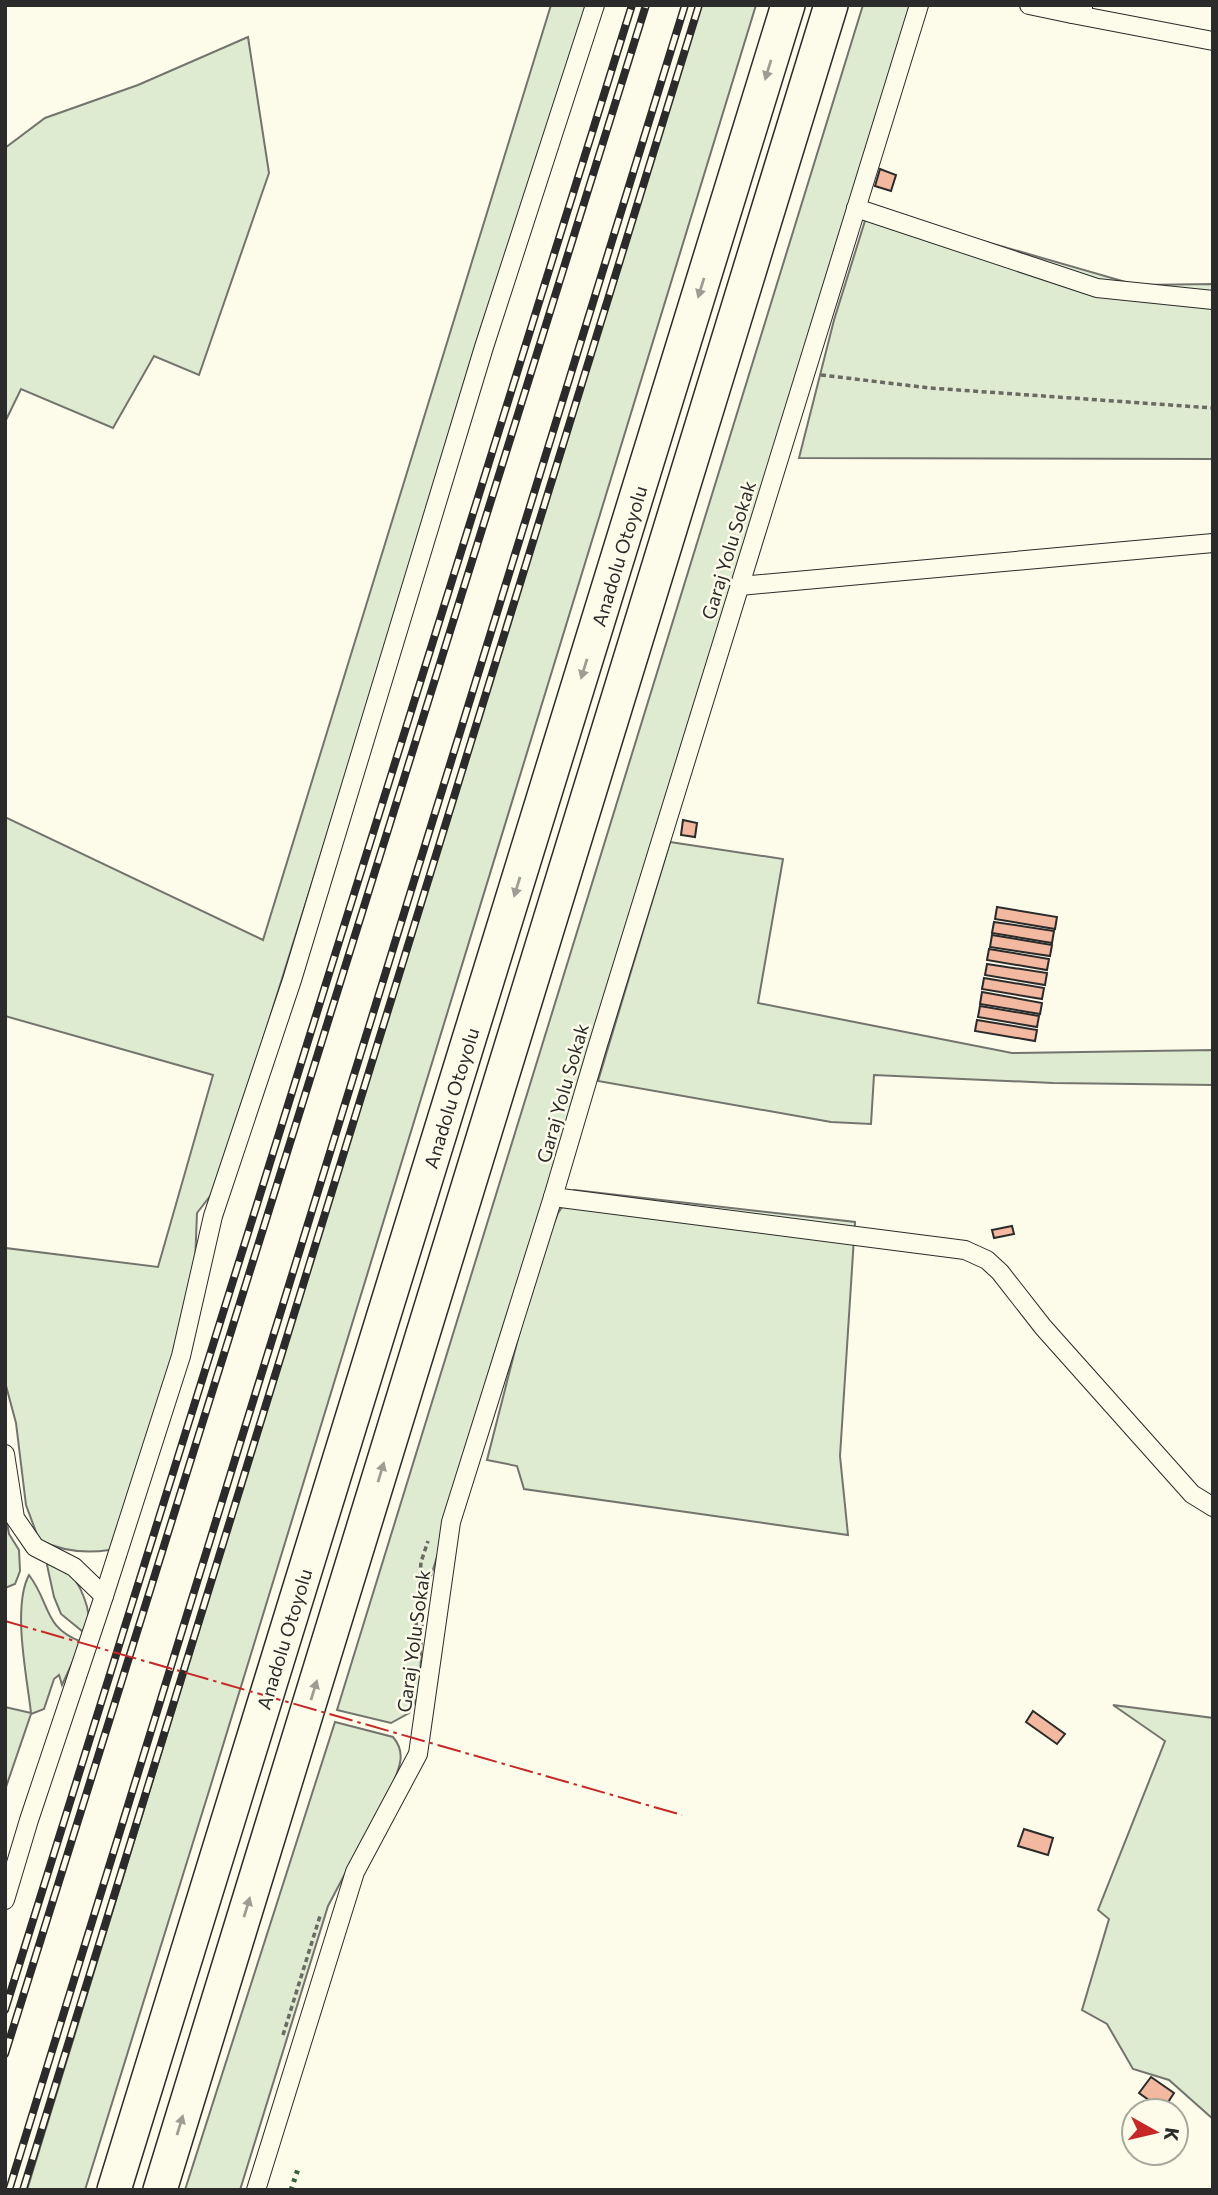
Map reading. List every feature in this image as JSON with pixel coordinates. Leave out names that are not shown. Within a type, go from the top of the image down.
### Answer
[{"type":"highway","name":"Anadolu Otoyolu","points":[[114,2190],[788,5]]},
{"type":"highway","points":[[160,2190],[831,5]]},
{"type":"street","points":[[5,1900],[181,1356],[214,1216],[292,980],[484,347],[595,5]]},
{"type":"street","name":"Garaj Yolu Sokak","points":[[257,2190],[355,1872],[418,1754],[451,1522],[554,1197],[597,1048],[919,5]]},
{"type":"street","points":[[1029,5],[1213,41]]},
{"type":"street","points":[[1072,14],[1089,5]]},
{"type":"street","points":[[856,208],[1097,288],[1213,300]]},
{"type":"street","points":[[740,586],[1213,542]]},
{"type":"street","points":[[554,1197],[965,1250],[987,1260],[1192,1494],[1213,1507]]},
{"type":"street","points":[[5,1454],[15,1518],[35,1547],[74,1567],[104,1596]]},
{"type":"path","points":[[805,373],[930,388],[1213,408]]},
{"type":"green space","points":[[551,5],[587,5],[250,1081],[221,1187],[197,1213],[194,1289],[122,1532],[109,1550],[91,1552],[56,1547],[39,1540],[26,1505],[16,1423],[5,1382],[5,1248],[158,1267],[213,1075],[5,1016],[5,817],[263,940]]},
{"type":"green space","points":[[698,5],[756,5],[85,2190],[27,2190]]},
{"type":"green space","points":[[863,5],[914,5],[424,1599],[419,1695],[409,1713],[391,1723],[337,1710]]},
{"type":"green space","points":[[248,37],[269,173],[199,375],[154,356],[113,428],[21,389],[5,422],[5,148],[45,118],[138,85]]},
{"type":"green space","points":[[869,208],[1136,285],[1213,284],[1213,459],[799,458],[834,320]]},
{"type":"green space","points":[[670,842],[783,859],[758,1003],[1012,1053],[1213,1050],[1213,1085],[1053,1083],[874,1075],[871,1124],[831,1122],[598,1081]]},
{"type":"green space","points":[[574,1190],[855,1222],[840,1456],[848,1535],[524,1489],[517,1466],[487,1460],[535,1272],[558,1213]]},
{"type":"green space","points":[[5,1511],[9,1534],[19,1550],[20,1571],[15,1584],[5,1588]]},
{"type":"green space","points":[[50,1563],[66,1570],[76,1581],[86,1605],[88,1628],[82,1631],[61,1614],[47,1565]]},
{"type":"green space","points":[[29,1575],[60,1630],[82,1642],[62,1685],[59,1675],[54,1679],[44,1709],[31,1714],[5,1790],[5,1707],[31,1713],[21,1623],[24,1589]]},
{"type":"green space","points":[[1113,1705],[1213,1718],[1213,2119],[1169,2080],[1133,2069],[1107,2024],[1082,2010],[1109,1919],[1098,1910],[1165,1741]]},
{"type":"green space","points":[[335,1722],[393,1737],[401,1754],[398,1771],[328,1906],[240,2190],[185,2190]]},
{"type":"building","points":[[880,169],[896,175],[891,191],[875,186]]},
{"type":"building","points":[[683,820],[697,823],[695,837],[681,835]]},
{"type":"building","points":[[997,907],[1057,917],[1055,929],[995,919]]},
{"type":"building","points":[[994,922],[1054,931],[1052,943],[992,933]]},
{"type":"building","points":[[992,935],[1052,945],[1050,956],[990,947]]},
{"type":"building","points":[[989,949],[1049,959],[1047,970],[987,960]]},
{"type":"building","points":[[987,964],[1047,973],[1045,985],[985,975]]},
{"type":"building","points":[[984,978],[1044,988],[1042,999],[982,989]]},
{"type":"building","points":[[982,992],[1042,1003],[1040,1014],[980,1004]]},
{"type":"building","points":[[980,1006],[1039,1016],[1037,1027],[978,1017]]},
{"type":"building","points":[[977,1020],[1037,1030],[1035,1041],[975,1031]]},
{"type":"building","points":[[1012,1226],[1014,1234],[994,1238],[992,1230]]},
{"type":"building","points":[[1033,1711],[1065,1734],[1057,1744],[1026,1722]]},
{"type":"building","points":[[1024,1829],[1053,1838],[1048,1855],[1018,1846]]},
{"type":"building","points":[[1151,2077],[1174,2093],[1171,2097],[1145,2097],[1139,2093]]},
{"type":"railway","points":[[5,2010],[632,5]]},
{"type":"railway","points":[[5,2054],[646,5]]},
{"type":"railway","points":[[9,2190],[685,5]]},
{"type":"railway","points":[[23,2190],[699,5]]},
{"type":"hedge","points":[[291,2190],[298,2169]]},
{"type":"power","points":[[5,1621],[682,1815]]}]
